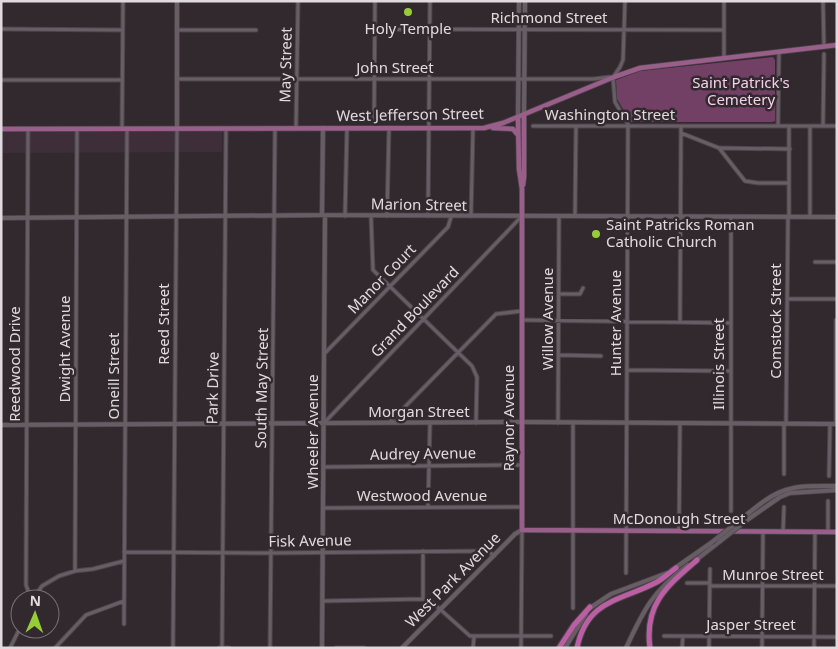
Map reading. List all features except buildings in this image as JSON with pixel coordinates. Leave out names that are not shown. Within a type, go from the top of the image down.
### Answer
[{"type":"highway","points":[[650,648],[648,623],[656,602],[672,582],[697,560]]},
{"type":"highway","points":[[577,648],[587,622],[602,606],[613,599],[656,582],[676,568]]},
{"type":"highway","points":[[559,648],[574,625],[590,607]]},
{"type":"main road","name":"West Jefferson Street","points":[[1,129],[484,128],[495,126],[640,68],[837,45]]},
{"type":"main road","name":"Raynor Avenue","points":[[522,189],[524,177],[524,114]]},
{"type":"main road","name":"Raynor Avenue","points":[[518,117],[519,169],[522,189],[522,530]]},
{"type":"main road","points":[[484,128],[513,129],[517,132],[518,136]]},
{"type":"main road","name":"McDonough Street","points":[[522,530],[837,532]]},
{"type":"street","name":"Oneill Street","points":[[123,1],[122,80],[127,218],[124,624]]},
{"type":"street","name":"Reed Street","points":[[173,648],[178,1]]},
{"type":"street","name":"May Street","points":[[296,128],[298,1]]},
{"type":"street","points":[[374,128],[375,1]]},
{"type":"street","points":[[428,217],[430,1]]},
{"type":"street","points":[[518,117],[519,1]]},
{"type":"street","points":[[524,114],[525,1]]},
{"type":"street","points":[[614,77],[623,60],[625,1]]},
{"type":"street","points":[[724,1],[724,58]]},
{"type":"street","points":[[823,1],[824,47]]},
{"type":"street","points":[[1,29],[122,30]]},
{"type":"street","name":"Richmond Street","points":[[375,29],[724,30]]},
{"type":"street","points":[[177,30],[256,30]]},
{"type":"street","points":[[778,126],[779,52]]},
{"type":"street","points":[[823,126],[824,54]]},
{"type":"street","name":"John Street","points":[[177,79],[593,79],[614,77]]},
{"type":"street","name":"Hunter Avenue","points":[[614,77],[615,102],[627,120],[628,126],[626,573]]},
{"type":"street","points":[[1,80],[122,80]]},
{"type":"street","name":"Washington Street","points":[[533,126],[837,126]]},
{"type":"street","points":[[575,216],[576,126]]},
{"type":"street","points":[[680,322],[681,126]]},
{"type":"street","name":"Comstock Street","points":[[784,474],[790,126]]},
{"type":"street","points":[[810,126],[810,217]]},
{"type":"street","name":"Dwight Avenue","points":[[75,570],[78,128]]},
{"type":"street","name":"Park Drive","points":[[220,648],[226,128]]},
{"type":"street","name":"South May Street","points":[[270,648],[275,128]]},
{"type":"street","name":"Wheeler Avenue","points":[[322,648],[324,467],[323,128]]},
{"type":"street","points":[[345,216],[347,128]]},
{"type":"street","points":[[387,216],[389,128]]},
{"type":"street","points":[[471,217],[472,128]]},
{"type":"street","name":"Reedwood Drive","points":[[28,129],[26,424],[26,585],[28,589]]},
{"type":"street","points":[[681,133],[719,148],[790,149]]},
{"type":"street","points":[[719,148],[745,181],[789,183]]},
{"type":"street","name":"Marion Street","points":[[1,218],[175,216],[837,217]]},
{"type":"street","points":[[371,216],[373,270],[476,371],[476,423]]},
{"type":"street","name":"Grand Boulevard","points":[[324,423],[522,216]]},
{"type":"street","name":"Willow Avenue","points":[[558,422],[559,216]]},
{"type":"street","name":"Manor Court","points":[[324,353],[448,227],[451,217]]},
{"type":"street","name":"Illinois Street","points":[[731,217],[731,512]]},
{"type":"street","points":[[814,262],[837,262]]},
{"type":"street","points":[[559,294],[580,294],[583,288]]},
{"type":"street","points":[[787,299],[837,299]]},
{"type":"street","points":[[390,423],[496,314],[500,312],[522,311]]},
{"type":"street","points":[[522,320],[730,323]]},
{"type":"street","points":[[836,320],[837,424]]},
{"type":"street","points":[[558,355],[601,356]]},
{"type":"street","points":[[627,370],[730,371]]},
{"type":"street","name":"Morgan Street","points":[[1,424],[522,422],[837,424]]},
{"type":"street","points":[[428,507],[430,423]]},
{"type":"street","points":[[573,423],[573,608]]},
{"type":"street","points":[[679,531],[680,423]]},
{"type":"street","points":[[829,476],[830,424]]},
{"type":"street","name":"Audrey Avenue","points":[[324,467],[522,465]]},
{"type":"street","points":[[565,648],[590,607],[611,594],[653,579],[676,568],[773,495],[784,490],[807,486],[837,485]]},
{"type":"street","points":[[626,648],[643,613],[654,596],[678,573],[747,520],[780,497],[790,493],[837,490]]},
{"type":"street","points":[[828,501],[828,532]]},
{"type":"street","name":"Westwood Avenue","points":[[323,508],[522,507]]},
{"type":"street","points":[[783,532],[784,507]]},
{"type":"street","name":"West Park Avenue","points":[[402,648],[515,534],[522,530]]},
{"type":"street","name":"Raynor Avenue","points":[[521,648],[522,530]]},
{"type":"street","points":[[762,648],[763,532]]},
{"type":"street","points":[[814,648],[815,532]]},
{"type":"street","points":[[423,551],[423,599]]},
{"type":"street","name":"Fisk Avenue","points":[[124,552],[488,551],[494,556]]},
{"type":"street","points":[[40,589],[59,576],[75,570],[93,569],[124,561]]},
{"type":"street","points":[[709,648],[710,569]]},
{"type":"street","name":"Munroe Street","points":[[687,583],[837,586]]},
{"type":"street","points":[[323,600],[423,599],[432,602],[470,636],[551,636]]},
{"type":"street","points":[[55,648],[86,615],[124,601]]},
{"type":"street","name":"Jasper Street","points":[[664,636],[837,637]]},
{"type":"street","points":[[682,648],[683,636]]},
{"type":"street","points":[[472,647],[474,637]]},
{"type":"street","points":[[220,648],[229,648]]},
{"type":"street","points":[[336,648],[364,648]]},
{"type":"shaded area","points":[[222,131],[222,152],[1,153],[1,132]]},
{"type":"green space","name":"Saint Patrick's Cemetery","points":[[773,57],[775,60],[775,121],[772,122],[631,122],[617,99],[616,80],[640,71]]},
{"type":"place","name":"Holy Temple","points":[[408,12]]},
{"type":"place","name":"Saint Patricks Roman Catholic Church","points":[[596,234]]}]
